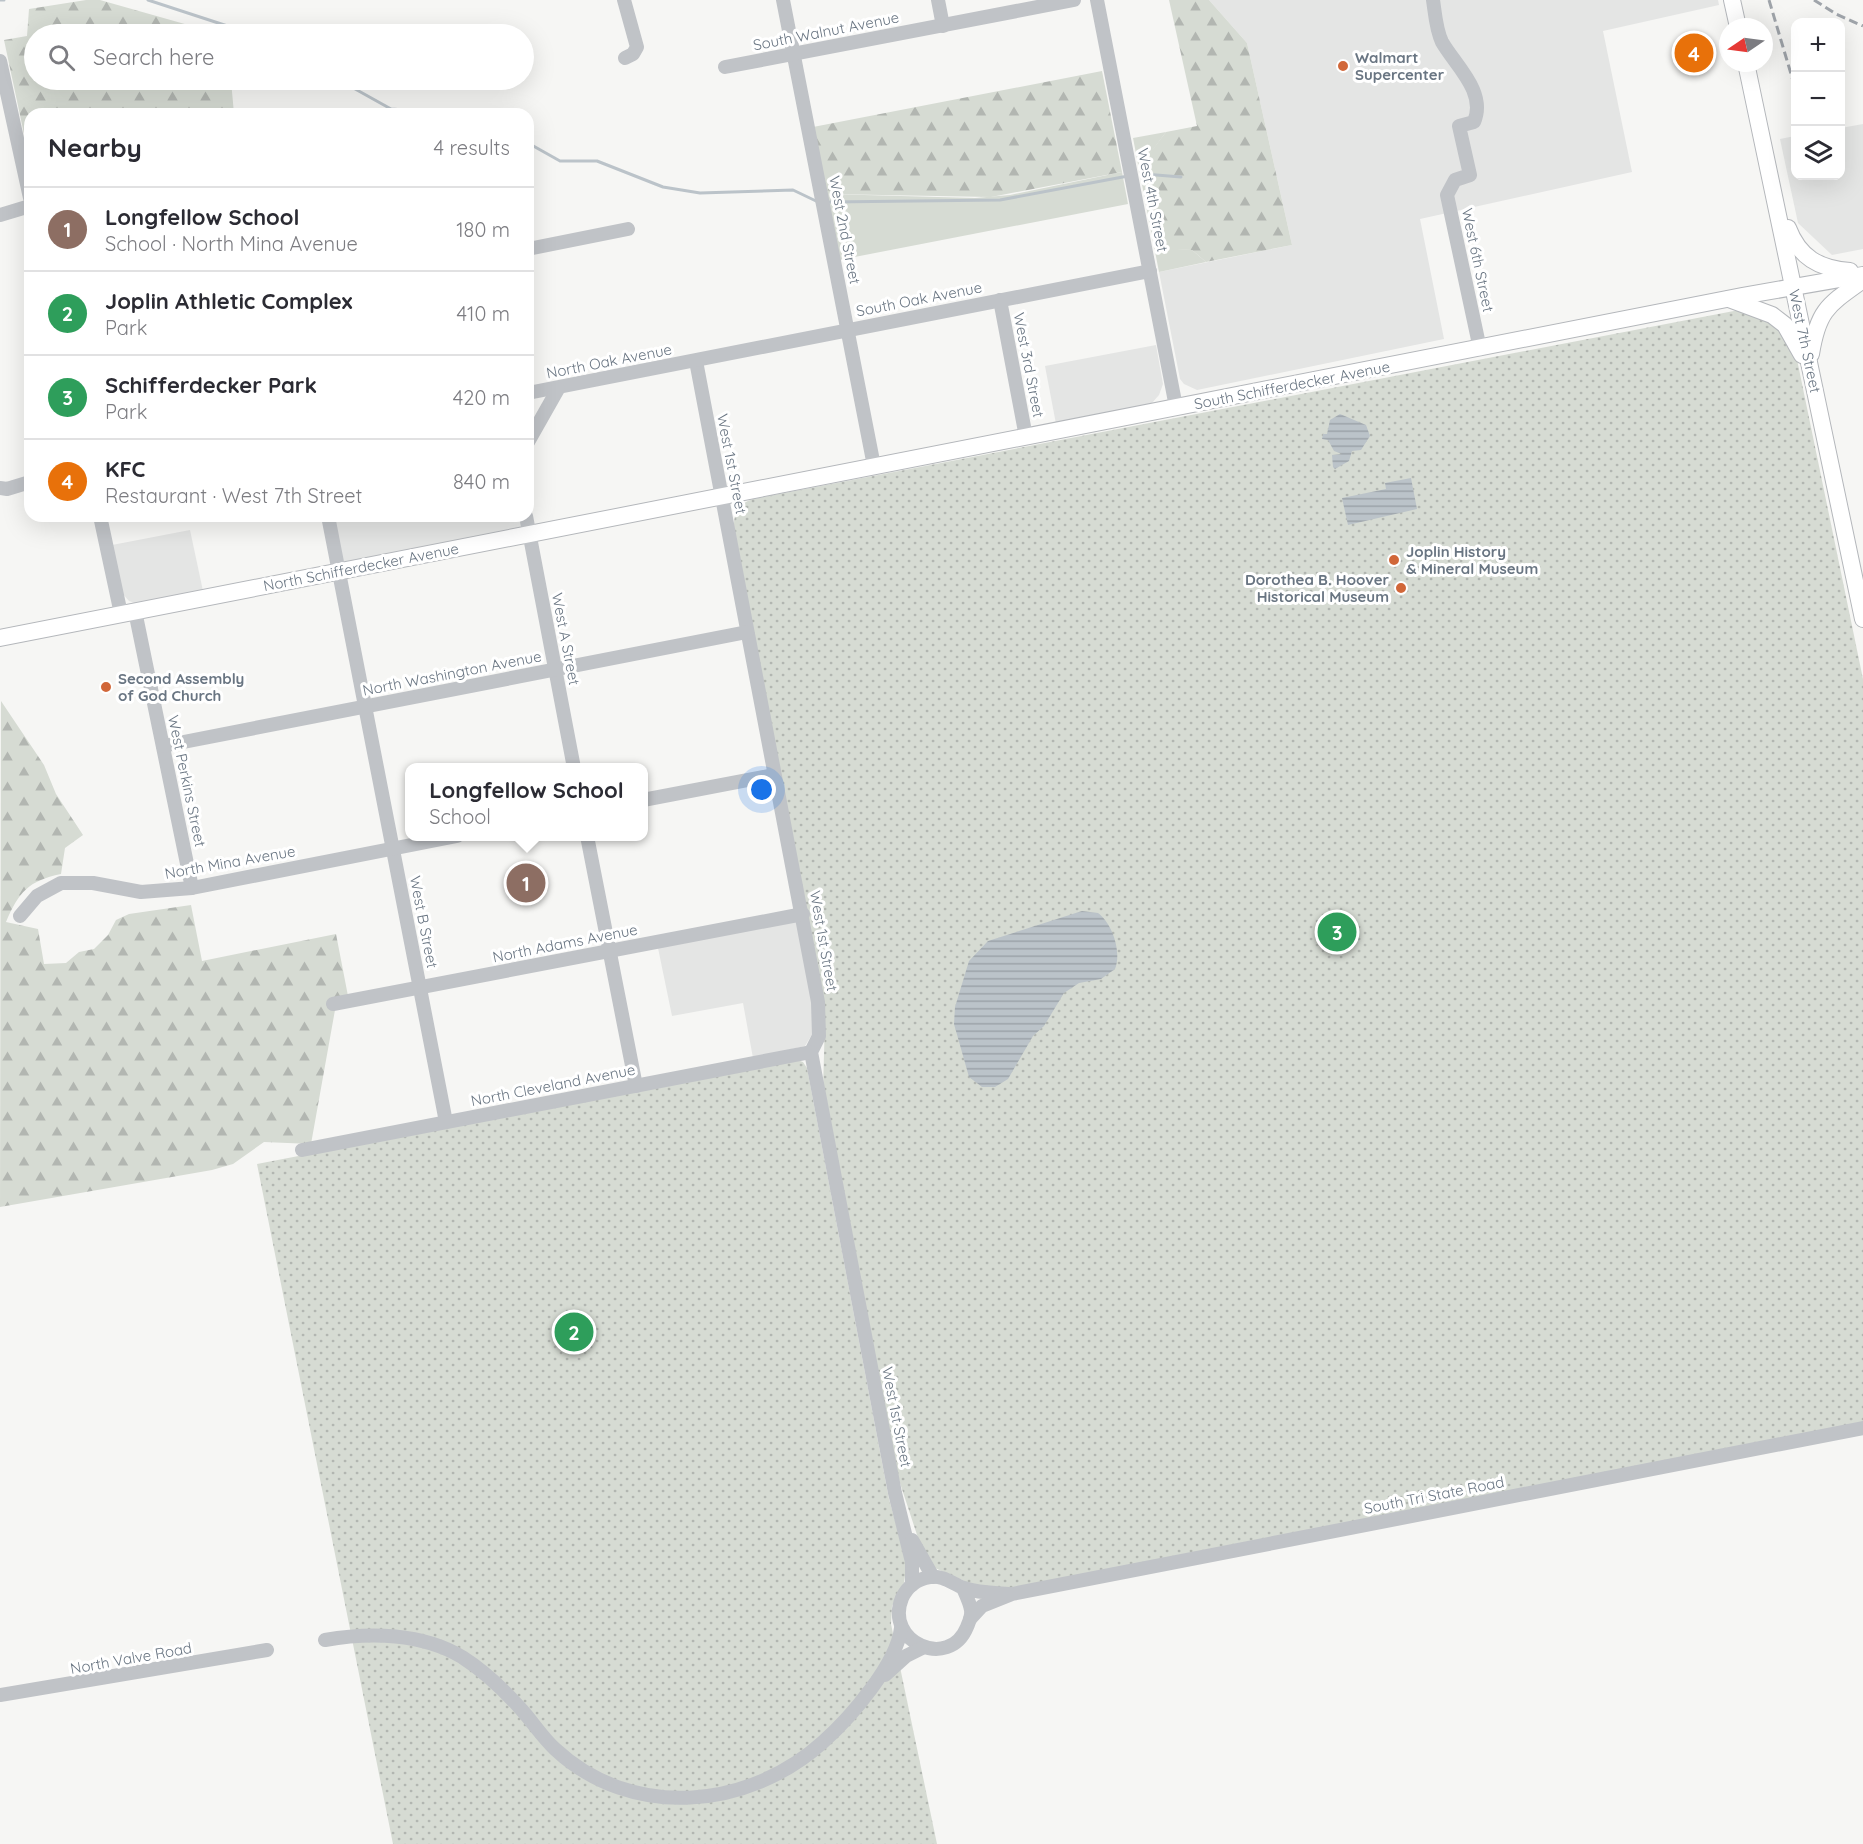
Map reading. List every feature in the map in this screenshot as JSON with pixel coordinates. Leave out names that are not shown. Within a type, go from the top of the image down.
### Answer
[{"type":"main road","points":[[1732,0],[1736,18]]},
{"type":"main road","name":"West 7th Street","points":[[1748,72],[1863,619]]},
{"type":"main road","points":[[1778,212],[1785,221],[1795,243],[1808,259],[1829,269],[1863,273]]},
{"type":"main road","name":"South Schifferdecker Avenue","points":[[721,496],[1863,273]]},
{"type":"main road","points":[[1810,364],[1815,332],[1825,308],[1863,280]]},
{"type":"main road","points":[[1728,298],[1772,315],[1785,325],[1798,351],[1810,364]]},
{"type":"main road","name":"North Schifferdecker Avenue","points":[[0,638],[721,496]]},
{"type":"street","points":[[624,0],[637,47],[633,54],[625,58]]},
{"type":"street","name":"West 2nd Street","points":[[783,0],[874,466]]},
{"type":"street","points":[[938,0],[943,26]]},
{"type":"street","name":"South Walnut Avenue","points":[[725,67],[1074,0]]},
{"type":"street","name":"West 4th Street","points":[[1097,0],[1176,407]]},
{"type":"street","name":"West 6th Street","points":[[1433,0],[1441,40],[1469,80],[1478,113],[1474,122],[1459,126],[1470,175],[1455,180],[1447,195],[1480,349]]},
{"type":"street","points":[[0,61],[24,171]]},
{"type":"street","points":[[0,215],[24,208]]},
{"type":"street","points":[[534,248],[628,229]]},
{"type":"street","name":"South Oak Avenue","points":[[696,361],[847,329],[1150,271]]},
{"type":"street","name":"West 3rd Street","points":[[1000,300],[1026,437]]},
{"type":"street","name":"North Oak Avenue","points":[[534,392],[696,361]]},
{"type":"street","name":"West 1st Street","points":[[696,361],[774,775],[803,914],[820,1018],[819,1036],[811,1052],[895,1493],[912,1562],[912,1585]]},
{"type":"street","points":[[534,431],[558,389]]},
{"type":"street","points":[[0,488],[7,489],[24,484]]},
{"type":"street","name":"West Perkins Street","points":[[102,522],[163,746],[192,888]]},
{"type":"street","name":"West B Street","points":[[329,522],[446,1122]]},
{"type":"street","name":"West A Street","points":[[527,522],[573,763]]},
{"type":"street","name":"North Washington Avenue","points":[[163,746],[747,632]]},
{"type":"street","points":[[648,799],[774,775]]},
{"type":"street","name":"North Mina Avenue","points":[[20,916],[37,896],[61,883],[93,883],[141,892],[192,888],[436,841]]},
{"type":"street","points":[[588,841],[636,1086]]},
{"type":"street","name":"North Adams Avenue","points":[[333,1004],[803,914]]},
{"type":"street","name":"North Cleveland Avenue","points":[[302,1150],[811,1052]]},
{"type":"street","name":"South Tri State Road","points":[[922,1648],[936,1650],[951,1647],[963,1638],[970,1619],[982,1606],[1011,1594],[1863,1428]]},
{"type":"street","name":"West 1st Street","points":[[904,1525],[933,1577]]},
{"type":"street","points":[[325,1640],[382,1635],[409,1639],[460,1656],[484,1672],[521,1708],[555,1749],[573,1764],[601,1779],[635,1792],[687,1799],[732,1793],[780,1775],[830,1736],[872,1686],[899,1644],[901,1628],[899,1604],[912,1585],[933,1577]]},
{"type":"street","name":"South Tri State Road","points":[[933,1577],[946,1578],[963,1588],[1011,1594]]},
{"type":"street","points":[[963,1588],[971,1609],[970,1619]]},
{"type":"street","points":[[901,1628],[909,1640],[922,1648]]},
{"type":"street","points":[[872,1686],[906,1656],[922,1648]]},
{"type":"street","name":"North Valve Road","points":[[0,1695],[267,1650]]},
{"type":"shaded area","points":[[1209,0],[1718,0],[1719,5],[1603,31],[1632,172],[1420,219],[1444,339],[1197,390],[1184,384],[1180,379],[1159,272],[1292,245],[1247,43]]},
{"type":"shaded area","points":[[1863,124],[1863,249],[1832,255],[1798,223],[1780,139],[1791,137],[1791,180],[1845,180],[1845,127]]},
{"type":"shaded area","points":[[1156,345],[1163,384],[1159,395],[1151,404],[1056,424],[1045,366]]},
{"type":"shaded area","points":[[1340,414],[1366,425],[1370,436],[1361,450],[1352,451],[1349,461],[1335,469],[1332,455],[1342,454],[1334,451],[1328,440],[1322,439],[1323,434],[1327,434],[1330,420]]},
{"type":"shaded area","points":[[1411,478],[1417,509],[1348,525],[1342,498],[1386,489],[1385,483]]},
{"type":"shaded area","points":[[335,522],[522,523],[520,529],[346,563],[342,559]]},
{"type":"shaded area","points":[[190,530],[203,591],[137,604],[129,601],[123,594],[112,545]]},
{"type":"shaded area","points":[[1082,911],[1098,913],[1108,924],[1116,946],[1115,969],[1101,979],[1079,983],[1064,993],[1044,1026],[1033,1036],[1008,1079],[995,1087],[982,1087],[969,1077],[954,1024],[955,1007],[969,961],[988,941]]},
{"type":"shaded area","points":[[792,920],[798,923],[813,1010],[814,1031],[805,1046],[753,1058],[743,1003],[672,1016],[658,948]]},
{"type":"green space","points":[[100,0],[185,24],[28,24],[29,9]]},
{"type":"green space","points":[[1169,0],[1209,0],[1247,43],[1292,245],[1206,262],[1192,250],[1163,249],[1146,158],[1166,132],[1197,126]]},
{"type":"green space","points":[[24,37],[24,90],[232,90],[233,108],[24,108],[24,134],[4,40]]},
{"type":"green space","points":[[1102,71],[1122,172],[991,197],[827,194],[813,127]]},
{"type":"green space","points":[[1166,132],[1146,159],[1163,248],[1192,250],[1206,262],[1159,272],[1133,138]]},
{"type":"green space","points":[[1122,172],[1128,204],[839,260],[827,194],[975,198],[1010,195]]},
{"type":"green space","points":[[1739,310],[1769,319],[1794,345],[1863,679],[1863,1425],[991,1593],[935,1568],[919,1541],[888,1436],[823,1090],[825,1019],[734,529],[734,519],[738,510],[753,499]]},
{"type":"green space","points":[[1,701],[44,765],[56,794],[83,835],[65,848],[61,874],[40,880],[26,889],[15,903],[6,922],[38,929],[44,964],[66,963],[79,952],[94,949],[108,935],[116,920],[129,914],[191,905],[202,961],[336,934],[348,996],[335,1010],[311,1144],[264,1142],[233,1164],[212,1170],[0,1207]]},
{"type":"green space","points":[[797,1060],[803,1062],[807,1068],[889,1499],[907,1563],[904,1583],[892,1606],[891,1624],[937,1844],[393,1844],[257,1164]]},
{"type":"waterway","points":[[148,0],[221,24]]},
{"type":"waterway","points":[[357,90],[389,108]]},
{"type":"waterway","points":[[534,146],[560,161],[597,161],[663,187],[700,193],[793,190],[816,201]]},
{"type":"waterway","points":[[1144,174],[1181,177]]},
{"type":"waterway","points":[[830,202],[1000,200],[1128,176]]},
{"type":"railway","points":[[1769,0],[1791,74]]},
{"type":"railway","points":[[1814,0],[1836,14],[1863,26]]},
{"type":"place","name":"KFC","points":[[1694,53]]},
{"type":"place","name":"Walmart Supercenter","points":[[1343,66]]},
{"type":"place","name":"Joplin History & Mineral Museum","points":[[1394,560]]},
{"type":"place","name":"Dorothea B. Hoover Historical Museum","points":[[1401,588]]},
{"type":"place","name":"Second Assembly of God Church","points":[[106,687]]},
{"type":"place","name":"Longfellow School","points":[[526,883]]},
{"type":"place","name":"Schifferdecker Park","points":[[1337,932]]},
{"type":"place","name":"Joplin Athletic Complex","points":[[574,1332]]}]
